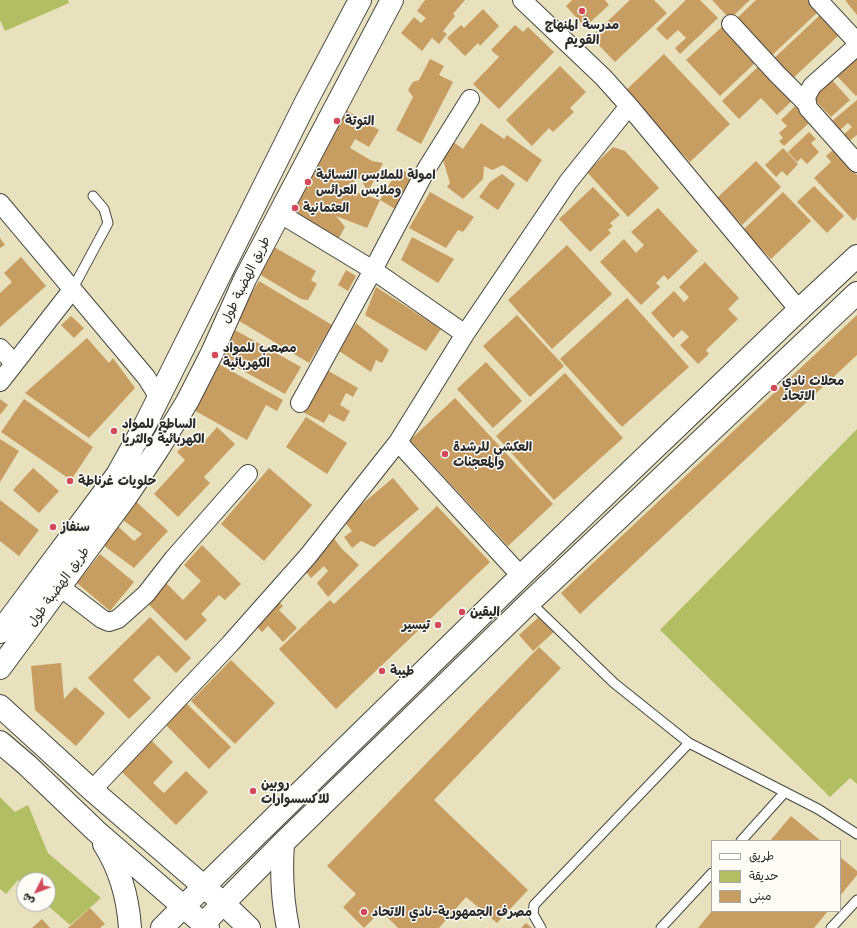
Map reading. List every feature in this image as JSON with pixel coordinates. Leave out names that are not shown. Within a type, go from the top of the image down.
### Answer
[{"type":"main road","name":"طريق الهضبة طول","points":[[0,632],[117,475],[146,423],[158,396],[306,102],[360,0]]},
{"type":"main road","name":"طريق الهضبة طول","points":[[0,668],[126,496],[158,449],[187,402],[212,352],[245,279],[392,0]]},
{"type":"main road","points":[[162,928],[520,576],[857,256]]},
{"type":"main road","points":[[0,742],[27,765],[96,831],[183,907],[203,927],[223,904],[283,843],[530,602],[857,294]]},
{"type":"main road","points":[[0,706],[92,790],[204,886],[249,928]]},
{"type":"main road","points":[[0,764],[27,765]]},
{"type":"main road","points":[[96,831],[118,870],[125,892],[130,928]]},
{"type":"main road","points":[[283,843],[281,865],[282,887],[288,928]]},
{"type":"street","points":[[522,0],[589,62],[629,106],[799,310]]},
{"type":"street","points":[[818,0],[857,42]]},
{"type":"street","points":[[731,24],[806,103],[808,108],[857,163]]},
{"type":"street","points":[[806,103],[808,91],[812,86],[857,46]]},
{"type":"street","points":[[300,403],[427,168],[470,99]]},
{"type":"street","points":[[92,790],[230,644],[303,562],[398,442],[465,334],[568,182],[629,106]]},
{"type":"street","points":[[0,203],[146,377],[158,396]]},
{"type":"street","points":[[279,213],[373,270],[465,334]]},
{"type":"street","points":[[0,382],[72,290]]},
{"type":"street","points":[[0,348],[14,363]]},
{"type":"street","points":[[398,442],[520,576]]},
{"type":"street","points":[[59,586],[102,619],[109,622],[118,619],[146,594],[195,534],[248,474]]},
{"type":"lane","points":[[72,290],[108,223],[104,209],[93,196]]},
{"type":"lane","points":[[530,602],[614,682],[689,743],[818,809],[857,834]]},
{"type":"lane","points":[[541,928],[533,914],[534,905],[689,743]]},
{"type":"lane","points":[[742,840],[785,792]]},
{"type":"lane","points":[[661,928],[711,874]]},
{"type":"lane","points":[[831,928],[857,900]]},
{"type":"green space","points":[[0,0],[68,0],[69,3],[5,31],[0,20]]},
{"type":"green space","points":[[857,429],[857,784],[850,778],[830,797],[660,630]]},
{"type":"green space","points":[[0,797],[15,812],[28,805],[48,853],[101,898],[70,925],[55,912],[56,872],[16,872],[16,882],[6,894],[0,889]]},
{"type":"building","points":[[425,0],[465,0],[453,14],[455,16],[443,31],[447,34],[439,44],[432,38],[422,51],[401,33],[414,17],[421,23],[426,18],[417,11]]},
{"type":"building","points":[[572,0],[605,0],[609,5],[585,27],[566,6]]},
{"type":"building","points":[[630,0],[654,0],[667,13],[615,62],[591,37]]},
{"type":"building","points":[[686,0],[700,0],[718,18],[680,54],[675,48],[686,38],[678,30],[667,40],[656,29]]},
{"type":"building","points":[[712,0],[750,0],[730,19]]},
{"type":"building","points":[[756,0],[810,0],[820,10],[767,60],[732,23]]},
{"type":"building","points":[[845,0],[857,0],[857,15]]},
{"type":"building","points":[[483,9],[499,26],[480,46],[478,43],[465,56],[447,38],[461,25],[464,28]]},
{"type":"building","points":[[820,15],[839,35],[789,82],[770,62]]},
{"type":"building","points":[[515,25],[523,32],[528,27],[554,52],[499,109],[473,84],[499,57],[491,50]]},
{"type":"building","points":[[724,25],[757,61],[720,96],[686,60]]},
{"type":"building","points":[[857,50],[857,95],[856,96],[833,72]]},
{"type":"building","points":[[664,54],[730,124],[690,162],[624,92]]},
{"type":"building","points":[[430,59],[444,66],[439,75],[453,82],[421,144],[396,130],[413,97],[408,90],[413,82],[419,80]]},
{"type":"building","points":[[761,64],[794,99],[777,115],[761,98],[739,119],[722,101]]},
{"type":"building","points":[[560,66],[586,92],[570,108],[574,112],[553,132],[549,128],[532,146],[506,120]]},
{"type":"building","points":[[832,80],[850,100],[831,117],[813,98]]},
{"type":"building","points":[[857,100],[857,135],[849,141],[844,134],[852,127],[848,123],[840,130],[832,121]]},
{"type":"building","points":[[795,106],[810,122],[784,146],[779,141],[783,138],[779,133],[787,126],[781,120]]},
{"type":"building","points":[[346,110],[379,130],[369,147],[355,139],[350,148],[372,161],[383,163],[368,192],[360,178],[343,188],[380,200],[367,228],[336,216],[345,227],[336,243],[286,214]]},
{"type":"building","points":[[481,123],[504,139],[507,135],[542,160],[527,182],[503,165],[492,170],[484,166],[483,179],[463,199],[447,187],[450,183],[438,143],[444,135],[463,149]]},
{"type":"building","points":[[809,132],[816,139],[811,143],[819,152],[807,164],[801,158],[797,162],[788,152]]},
{"type":"building","points":[[613,147],[625,151],[659,188],[628,217],[587,172]]},
{"type":"building","points":[[783,148],[798,164],[787,176],[782,171],[776,177],[765,165]]},
{"type":"building","points":[[833,150],[857,175],[857,217],[854,221],[814,178],[831,162],[826,156]]},
{"type":"building","points":[[756,161],[781,187],[742,225],[717,198]]},
{"type":"building","points":[[399,168],[416,178],[397,210],[380,200]]},
{"type":"building","points":[[502,174],[515,184],[498,210],[479,197],[490,182]]},
{"type":"building","points":[[814,186],[844,216],[827,233],[797,202]]},
{"type":"building","points":[[593,187],[620,215],[610,223],[613,226],[608,230],[611,233],[590,252],[559,219]]},
{"type":"building","points":[[430,192],[474,217],[463,232],[458,230],[446,248],[409,228]]},
{"type":"building","points":[[783,192],[811,221],[771,259],[743,230]]},
{"type":"building","points":[[658,208],[698,251],[668,280],[664,275],[656,283],[660,287],[641,305],[600,262],[624,239],[636,253],[644,245],[631,232]]},
{"type":"building","points":[[412,237],[454,259],[438,283],[401,260]]},
{"type":"building","points":[[0,238],[5,245],[0,248]]},
{"type":"building","points":[[567,245],[612,294],[552,349],[508,300]]},
{"type":"building","points":[[274,247],[316,271],[311,280],[317,284],[308,300],[301,299],[259,274]]},
{"type":"building","points":[[21,257],[46,286],[0,327],[0,293],[12,282],[4,273]]},
{"type":"building","points":[[705,262],[739,298],[728,309],[738,319],[706,350],[709,354],[698,364],[680,345],[689,337],[682,330],[673,338],[651,313],[674,291],[684,302],[689,297],[679,287]]},
{"type":"building","points":[[346,270],[356,276],[348,291],[338,285]]},
{"type":"building","points":[[259,281],[332,325],[309,363],[236,319]]},
{"type":"building","points":[[376,287],[441,329],[426,351],[365,315]]},
{"type":"building","points":[[627,298],[689,367],[622,427],[560,359]]},
{"type":"building","points":[[517,315],[564,366],[530,397],[483,346]]},
{"type":"building","points":[[857,315],[857,355],[580,614],[561,593]]},
{"type":"building","points":[[71,316],[84,328],[74,338],[61,325]]},
{"type":"building","points":[[356,323],[389,350],[382,363],[376,360],[371,372],[339,351]]},
{"type":"building","points":[[235,330],[301,367],[285,394],[220,358]]},
{"type":"building","points":[[87,338],[109,363],[113,358],[135,388],[89,438],[25,393]]},
{"type":"building","points":[[486,362],[522,401],[493,428],[457,389]]},
{"type":"building","points":[[217,363],[283,400],[277,411],[266,405],[247,440],[192,409]]},
{"type":"building","points":[[325,369],[358,388],[353,397],[346,393],[340,405],[350,411],[344,422],[329,414],[324,423],[301,411]]},
{"type":"building","points":[[565,373],[623,438],[554,500],[496,436]]},
{"type":"building","points":[[455,398],[553,504],[508,546],[410,440]]},
{"type":"building","points":[[0,399],[8,405],[0,415]]},
{"type":"building","points":[[24,399],[93,447],[71,480],[1,432]]},
{"type":"building","points":[[306,417],[347,443],[327,474],[286,447]]},
{"type":"building","points":[[217,427],[235,444],[204,477],[210,483],[178,517],[154,494],[185,460],[177,452],[196,433],[205,441]]},
{"type":"building","points":[[0,439],[19,451],[0,482]]},
{"type":"building","points":[[33,468],[59,491],[39,513],[13,490]]},
{"type":"building","points":[[269,468],[312,505],[264,561],[221,524]]},
{"type":"building","points":[[393,478],[419,509],[374,547],[361,541],[352,548],[344,537],[352,531],[343,520]]},
{"type":"building","points":[[130,496],[168,531],[134,568],[96,540],[111,520],[134,541],[142,534],[116,515]]},
{"type":"building","points":[[0,500],[39,530],[19,556],[0,541]]},
{"type":"building","points":[[437,506],[490,562],[336,709],[279,649],[330,600],[334,604]]},
{"type":"building","points":[[331,534],[341,548],[359,565],[328,597],[317,583],[328,571],[324,566],[311,578],[301,566]]},
{"type":"building","points":[[202,545],[241,584],[225,600],[219,595],[201,614],[207,620],[186,641],[145,601],[164,581],[183,600],[201,581],[184,565]]},
{"type":"building","points":[[100,554],[134,582],[110,611],[77,583]]},
{"type":"building","points":[[278,601],[283,606],[279,610],[297,628],[283,642],[268,626],[262,632],[254,624]]},
{"type":"building","points":[[542,614],[556,630],[533,651],[519,635]]},
{"type":"building","points":[[150,617],[191,658],[176,673],[158,655],[133,680],[151,698],[129,719],[88,678]]},
{"type":"building","points":[[539,647],[561,668],[434,800],[528,890],[497,923],[466,897],[439,928],[398,928],[381,911],[364,928],[343,907],[356,894],[327,866]]},
{"type":"building","points":[[231,660],[275,703],[235,744],[191,701]]},
{"type":"building","points":[[61,663],[64,699],[75,687],[105,713],[76,746],[35,710],[31,666]]},
{"type":"building","points":[[186,703],[231,747],[209,769],[165,724]]},
{"type":"building","points":[[151,740],[173,762],[153,783],[164,793],[186,771],[208,792],[176,825],[121,771]]},
{"type":"building","points":[[791,816],[820,840],[771,840]]},
{"type":"building","points":[[841,858],[857,871],[857,875],[841,895]]},
{"type":"building","points":[[90,908],[105,924],[100,928],[68,928]]},
{"type":"building","points":[[711,912],[827,912],[814,928],[698,928]]},
{"type":"building","points":[[42,919],[50,928],[32,928]]},
{"type":"building","points":[[526,923],[532,928],[521,928]]},
{"type":"place","name":"مدرسة المنهاج القويم","points":[[582,11]]},
{"type":"place","name":"التوتة","points":[[337,121]]},
{"type":"place","name":"امولة للملابس النسائية وملابس العرائس","points":[[308,182]]},
{"type":"place","name":"العثمانية","points":[[295,208]]},
{"type":"place","name":"مصعب للمواد الكهربائية","points":[[215,355]]},
{"type":"place","name":"محلات نادي الاتحاد","points":[[774,388]]},
{"type":"place","name":"الساطع للمواد الكهربائية والثريا","points":[[114,431]]},
{"type":"place","name":"العكشي للرشدة والمعجنات","points":[[445,454]]},
{"type":"place","name":"حلويات غرناطة","points":[[70,481]]},
{"type":"place","name":"سنفاز","points":[[53,527]]},
{"type":"place","name":"اليقين","points":[[462,612]]},
{"type":"place","name":"تيسير","points":[[438,625]]},
{"type":"place","name":"طيبة","points":[[382,671]]},
{"type":"place","name":"روبين للاكسسوارات","points":[[253,791]]},
{"type":"place","name":"مصرف الجمهورية-نادي الاتحاد","points":[[364,912]]}]
